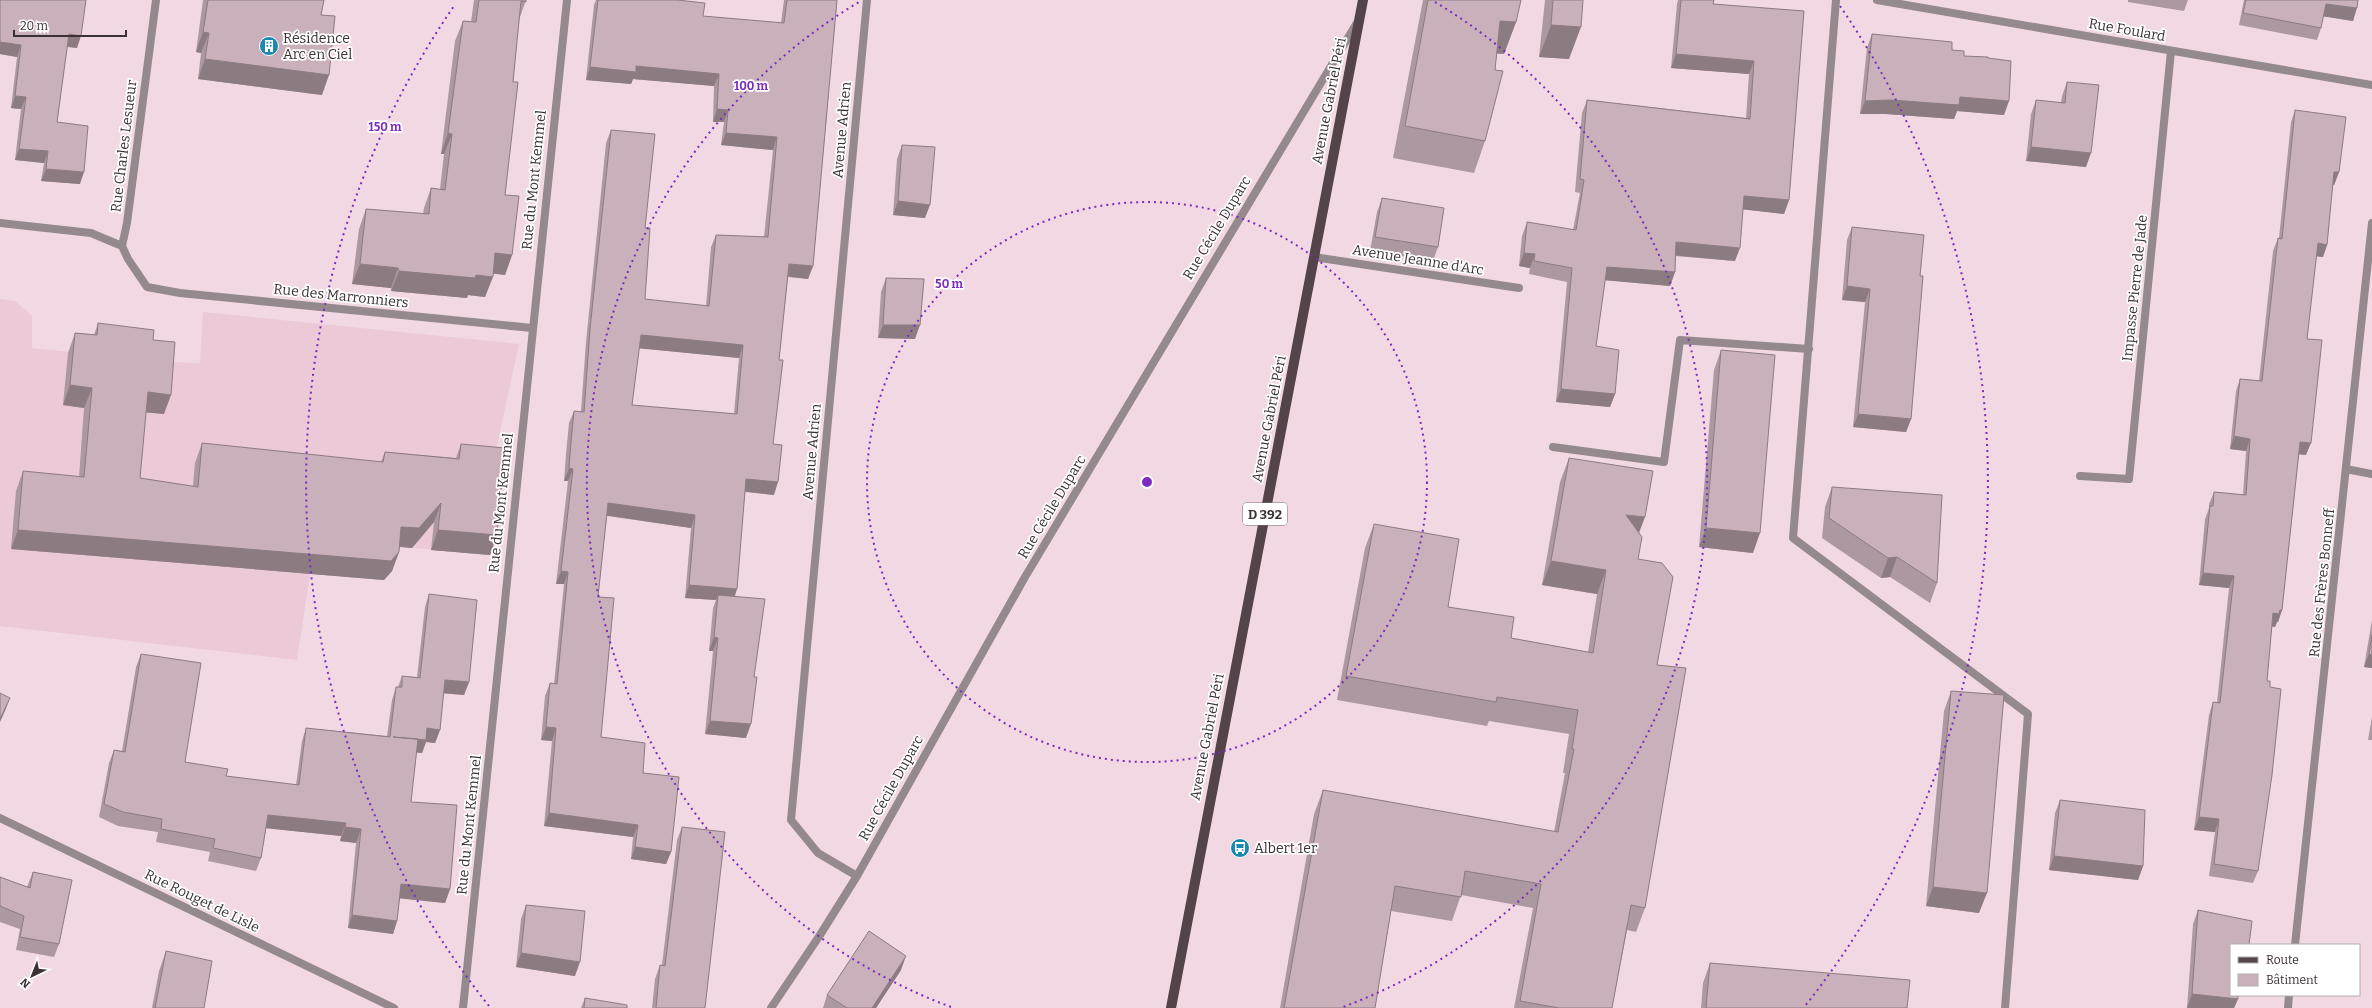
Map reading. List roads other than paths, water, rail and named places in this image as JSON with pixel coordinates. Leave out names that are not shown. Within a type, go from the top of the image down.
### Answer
[{"type":"main road","name":"Avenue Gabriel Péri","points":[[1173,1008],[1362,0]]},
{"type":"street","name":"Rue Charles Lesueur","points":[[122,246],[156,0]]},
{"type":"street","name":"Rue du Mont Kemmel","points":[[464,1008],[532,328],[567,0]]},
{"type":"street","name":"Avenue Adrien","points":[[857,876],[818,853],[791,820],[867,0]]},
{"type":"street","points":[[1836,0],[1793,538],[2028,714],[2005,1008]]},
{"type":"street","name":"Rue Foulard","points":[[1877,0],[2372,86]]},
{"type":"street","name":"Rue Cécile Duparc","points":[[771,1008],[820,935],[857,876],[1025,577],[1358,20]]},
{"type":"street","name":"Impasse Pierre de Jade","points":[[2080,476],[2129,479],[2171,50]]},
{"type":"street","points":[[0,223],[91,233],[122,246]]},
{"type":"street","name":"Rue des Frères Bonneff","points":[[2295,944],[2372,223]]},
{"type":"street","name":"Rue des Marronniers","points":[[122,246],[128,259],[148,288],[180,293],[532,328]]},
{"type":"street","name":"Avenue Jeanne d'Arc","points":[[1314,257],[1519,288]]},
{"type":"street","points":[[1553,447],[1664,462],[1680,340],[1808,349]]},
{"type":"street","points":[[2346,469],[2372,474]]},
{"type":"street","name":"Rue Rouget de Lisle","points":[[0,818],[394,1008]]},
{"type":"street","points":[[2288,1008],[2289,996]]},
{"type":"place","name":"Résidence Arc en Ciel","points":[[269,46]]},
{"type":"place","name":"Albert 1er","points":[[1240,848]]}]
